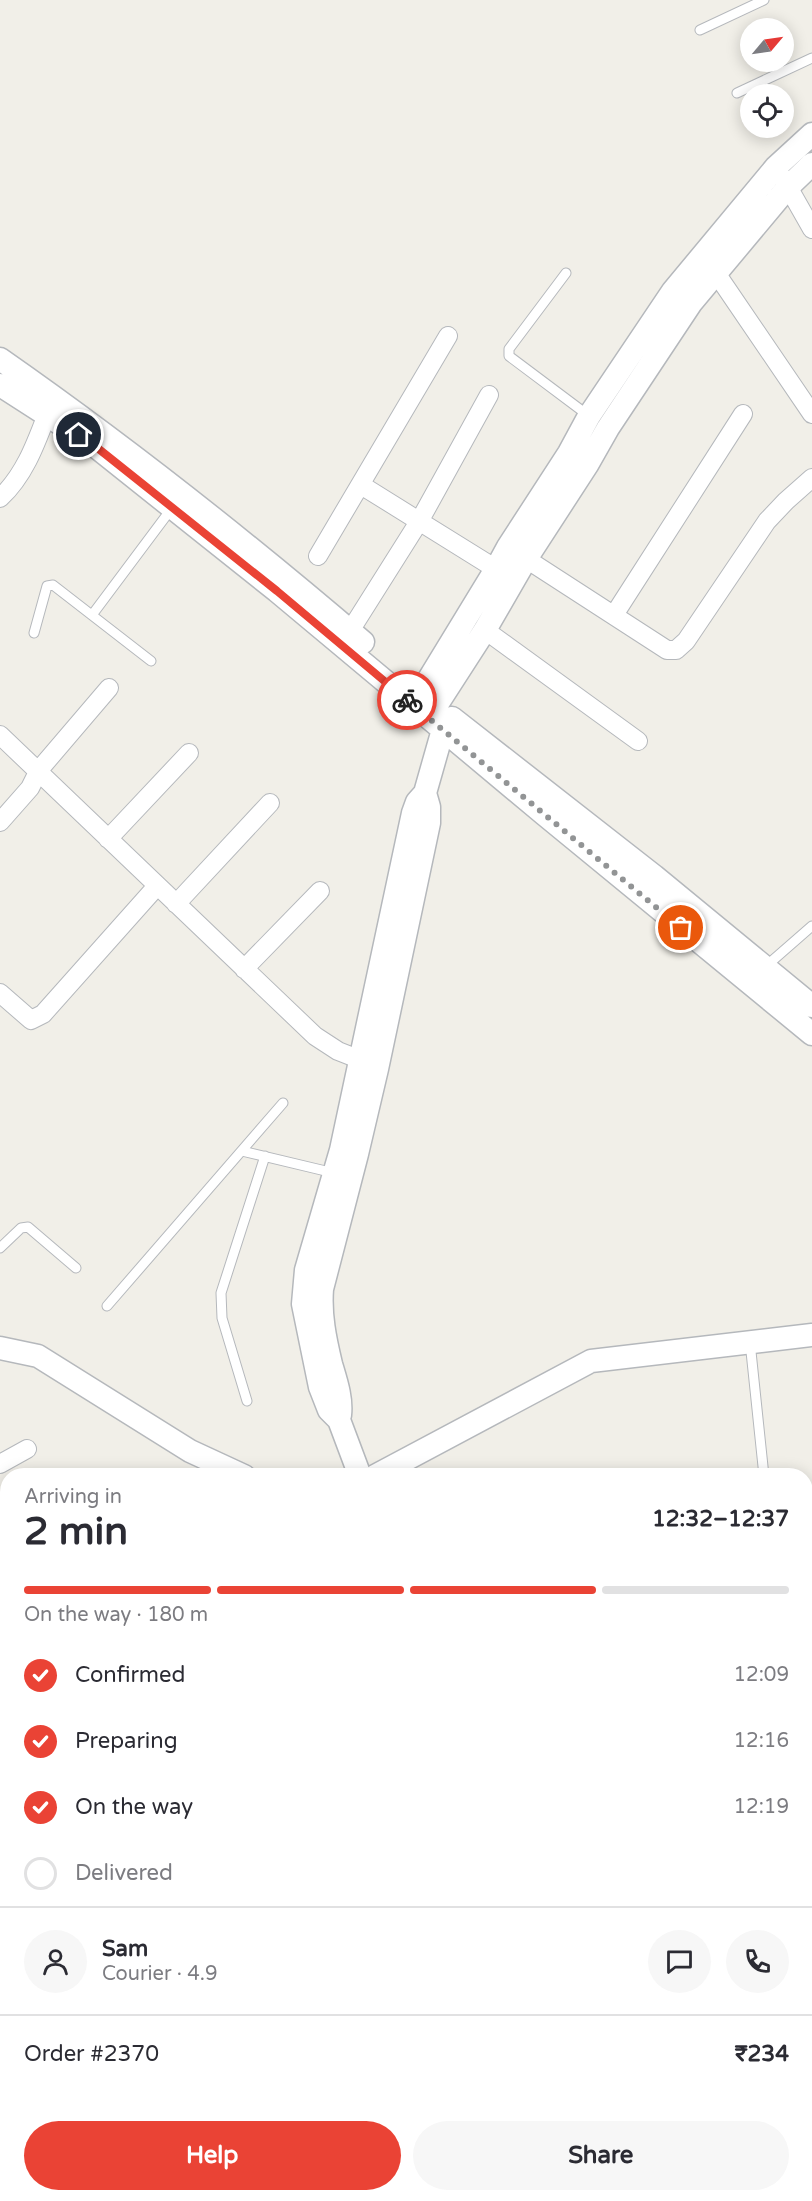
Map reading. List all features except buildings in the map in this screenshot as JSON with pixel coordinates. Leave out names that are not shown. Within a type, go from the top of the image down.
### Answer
[{"type":"street","points":[[437,711],[485,630],[517,553],[589,416],[692,285],[776,166],[812,134]]},
{"type":"street","points":[[357,1468],[339,1420],[329,1410],[320,1387],[303,1304],[306,1270],[369,1063],[429,823],[429,807],[425,793],[437,711],[496,569],[517,553],[588,465],[692,285],[716,273],[788,187],[812,164]]},
{"type":"street","points":[[776,166],[812,229]]},
{"type":"street","points":[[716,273],[812,414]]},
{"type":"street","points":[[318,556],[448,336]]},
{"type":"street","points":[[0,359],[50,405],[178,501],[287,578],[437,711]]},
{"type":"street","points":[[0,385],[50,405]]},
{"type":"street","points":[[350,632],[420,520],[489,395]]},
{"type":"street","points":[[0,498],[25,465],[50,405]]},
{"type":"street","points":[[614,615],[743,414]]},
{"type":"street","points":[[517,553],[667,650],[676,650],[686,641],[767,522],[812,478]]},
{"type":"street","points":[[361,484],[496,569]]},
{"type":"street","points":[[178,501],[277,591],[654,876],[812,1034]]},
{"type":"street","points":[[485,630],[638,741]]},
{"type":"street","points":[[0,822],[30,788],[39,770],[109,688]]},
{"type":"street","points":[[0,735],[322,1041],[338,1051],[369,1063]]},
{"type":"street","points":[[108,838],[189,753]]},
{"type":"street","points":[[176,904],[270,803]]},
{"type":"street","points":[[0,993],[31,1020],[43,1014],[157,886]]},
{"type":"street","points":[[244,969],[320,891]]},
{"type":"street","points":[[755,975],[812,1006]]},
{"type":"street","points":[[339,1420],[341,1403],[324,1334],[322,1289],[357,1155],[369,1063]]},
{"type":"street","points":[[390,1468],[591,1360],[812,1335]]},
{"type":"street","points":[[0,1348],[38,1356],[190,1451],[227,1468]]},
{"type":"street","points":[[0,1464],[27,1449]]},
{"type":"lane","points":[[700,30],[764,0]]},
{"type":"lane","points":[[737,93],[812,58]]},
{"type":"lane","points":[[566,273],[509,349],[509,356],[589,416]]},
{"type":"lane","points":[[92,615],[178,501]]},
{"type":"lane","points":[[34,633],[49,585],[55,586],[151,661]]},
{"type":"lane","points":[[755,975],[812,926]]},
{"type":"lane","points":[[107,1306],[283,1103]]},
{"type":"lane","points":[[242,1151],[334,1173]]},
{"type":"lane","points":[[247,1401],[222,1317],[221,1293],[265,1156]]},
{"type":"lane","points":[[0,1248],[21,1228],[28,1227],[76,1268]]},
{"type":"lane","points":[[750,1342],[763,1468]]},
{"type":"way so far","points":[[407,700],[681,928]]},
{"type":"route","points":[[79,435],[277,591],[407,700]]}]
